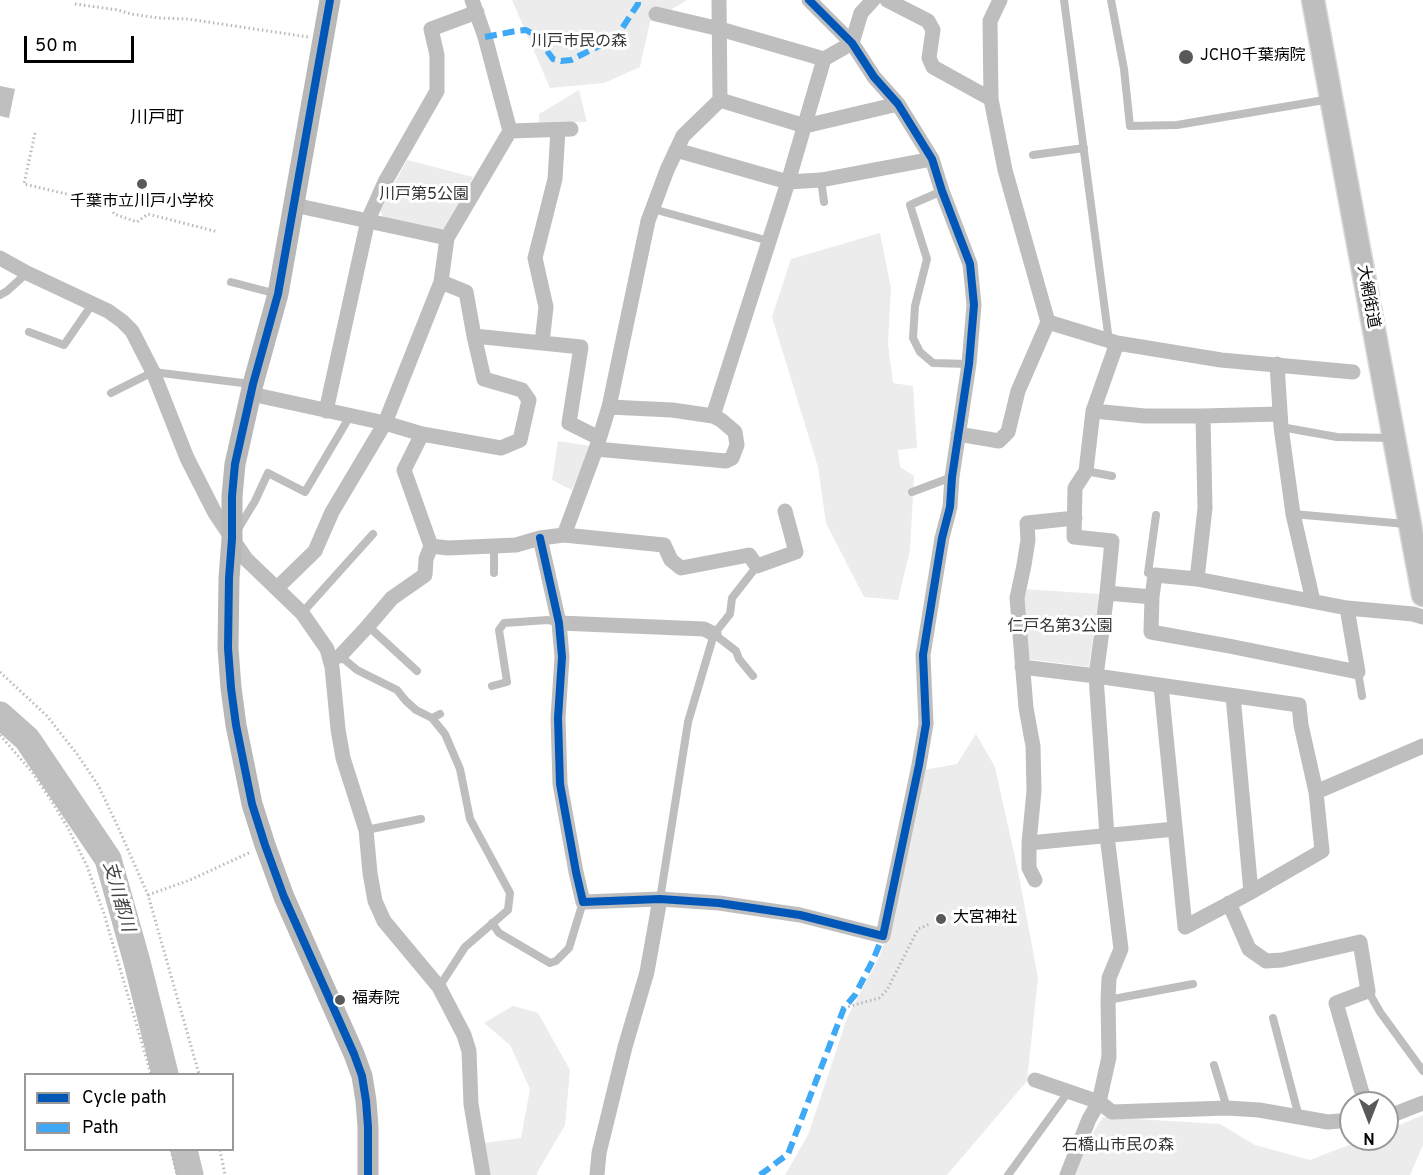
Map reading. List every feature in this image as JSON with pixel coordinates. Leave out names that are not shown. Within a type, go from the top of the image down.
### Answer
[{"type":"main road","name":"大網街道","points":[[1313,0],[1394,438],[1420,562],[1423,595]]},
{"type":"street","points":[[330,0],[278,294],[252,389],[235,464],[231,496],[232,539],[228,648],[231,688],[244,766],[252,804],[265,846],[284,897],[362,1076],[368,1127],[368,1175]]},
{"type":"street","points":[[564,535],[598,444],[609,407],[648,221],[683,135],[720,100],[719,0]]},
{"type":"street","points":[[540,538],[559,624],[562,657],[558,718],[560,784],[583,902],[660,899],[720,903],[800,915],[883,936],[926,724],[923,655],[942,538],[950,507],[952,477],[969,364],[974,305],[970,264],[932,159],[898,104],[874,77],[852,43],[809,0]]},
{"type":"street","points":[[713,416],[788,182],[824,59],[852,43],[861,14],[873,0]]},
{"type":"street","points":[[887,0],[928,21],[933,30],[929,58],[933,67],[991,99]]},
{"type":"street","points":[[958,434],[999,441],[1008,432],[1018,391],[1048,321],[1005,170],[991,99],[990,21],[1000,0]]},
{"type":"street","points":[[277,588],[315,550],[332,512],[385,423],[441,282],[447,238],[510,131],[485,37],[474,6],[430,29],[437,55],[437,91],[385,182],[368,220],[326,411]]},
{"type":"street","points":[[656,14],[720,29],[824,59]]},
{"type":"street","points":[[720,100],[805,126],[898,104]]},
{"type":"street","points":[[510,131],[565,130],[535,258],[546,307],[542,343]]},
{"type":"street","points":[[676,150],[788,182],[821,180],[932,159]]},
{"type":"street","points":[[294,205],[447,238]]},
{"type":"street","points":[[0,258],[93,303],[122,321],[132,332],[153,372],[187,458],[215,513],[246,559],[302,613],[333,652],[332,666],[338,729],[343,758],[366,830],[375,901],[384,921],[439,987],[465,1035],[470,1051],[471,1104],[483,1175]]},
{"type":"street","points":[[252,389],[326,411],[385,423],[422,434],[501,448],[520,440],[529,400],[522,390],[484,379],[466,292],[441,282]]},
{"type":"street","points":[[1048,321],[1113,342],[1221,360],[1353,372]]},
{"type":"street","points":[[474,336],[581,347],[569,423],[598,444],[726,461],[732,458],[737,445],[735,432],[713,416],[609,407]]},
{"type":"street","points":[[1067,1175],[1089,1119],[1100,1101],[1109,1056],[1109,978],[1121,949],[1107,836],[1096,676],[1112,541],[1074,537],[1075,488],[1086,471],[1093,411],[1113,342]]},
{"type":"street","points":[[1277,364],[1280,421],[1293,514],[1313,601]]},
{"type":"street","points":[[1093,411],[1145,416],[1203,416],[1280,421]]},
{"type":"street","points":[[1197,579],[1205,508],[1203,416]]},
{"type":"street","points":[[333,652],[368,626],[392,598],[425,575],[426,559],[431,546],[404,470],[422,434]]},
{"type":"street","points":[[431,546],[448,548],[516,545],[540,538],[564,535],[664,545],[671,560],[681,568],[749,555],[757,566],[796,552],[785,511]]},
{"type":"street","points":[[1035,880],[1029,868],[1034,790],[1033,746],[1026,708],[1017,598],[1026,556],[1027,523],[1075,518]]},
{"type":"street","points":[[1347,608],[1358,672],[1151,632],[1155,575],[1197,579],[1347,608],[1413,614],[1423,617]]},
{"type":"street","points":[[1107,593],[1152,597]]},
{"type":"street","points":[[559,624],[704,629],[714,634]]},
{"type":"street","points":[[1022,667],[1096,676],[1299,705],[1301,725],[1316,792],[1323,851],[1185,927],[1161,686]]},
{"type":"street","points":[[1233,696],[1251,892]]},
{"type":"street","points":[[1316,792],[1423,746]]},
{"type":"street","points":[[1029,843],[1175,829]]},
{"type":"street","points":[[597,1175],[599,1153],[625,1047],[647,972],[660,899]]},
{"type":"street","points":[[1229,903],[1249,949],[1266,961],[1282,960],[1360,942],[1368,991],[1336,1003],[1362,1091]]},
{"type":"street","points":[[1035,1080],[1100,1101],[1112,1112],[1227,1108],[1259,1110],[1328,1122],[1339,1121]]},
{"type":"street","points":[[1399,1112],[1423,1103]]},
{"type":"lane","points":[[1064,0],[1113,342]]},
{"type":"lane","points":[[1111,0],[1124,69],[1130,126],[1177,125],[1331,99]]},
{"type":"lane","points":[[1032,155],[1084,148]]},
{"type":"lane","points":[[821,180],[824,202]]},
{"type":"lane","points":[[942,191],[910,205],[927,259],[915,306],[913,338],[920,352],[933,363],[969,364]]},
{"type":"lane","points":[[653,209],[769,241]]},
{"type":"lane","points":[[0,295],[27,273]]},
{"type":"lane","points":[[231,282],[278,294]]},
{"type":"lane","points":[[29,332],[64,345],[93,303]]},
{"type":"lane","points":[[111,393],[153,372],[252,389]]},
{"type":"lane","points":[[232,539],[255,501],[268,473],[305,492],[350,416]]},
{"type":"lane","points":[[1280,421],[1337,436],[1394,438]]},
{"type":"lane","points":[[1086,471],[1112,476]]},
{"type":"lane","points":[[912,492],[952,477]]},
{"type":"lane","points":[[1293,514],[1411,525]]},
{"type":"lane","points":[[1155,575],[1148,573],[1156,515]]},
{"type":"lane","points":[[302,613],[373,534]]},
{"type":"lane","points":[[494,546],[494,573]]},
{"type":"lane","points":[[660,899],[688,722],[714,634],[730,614],[732,598],[757,566]]},
{"type":"lane","points":[[492,686],[507,682],[499,630],[504,623],[548,620],[559,624]]},
{"type":"lane","points":[[368,626],[417,671]]},
{"type":"lane","points":[[714,634],[736,651],[739,659],[753,675]]},
{"type":"lane","points":[[333,652],[357,670],[397,690],[416,710],[432,718],[445,734],[460,769],[470,819],[510,893],[508,910],[465,947],[439,987]]},
{"type":"lane","points":[[1358,672],[1362,696]]},
{"type":"lane","points":[[432,718],[440,714]]},
{"type":"lane","points":[[366,830],[421,819]]},
{"type":"lane","points":[[492,923],[499,933],[550,963],[556,962],[569,948],[583,902]]},
{"type":"lane","points":[[1108,1000],[1193,984]]},
{"type":"lane","points":[[1368,991],[1380,1012],[1423,1071]]},
{"type":"lane","points":[[1273,1018],[1299,1117]]},
{"type":"lane","points":[[1214,1065],[1227,1108]]},
{"type":"lane","points":[[1008,1175],[1069,1091]]},
{"type":"path","points":[[75,4],[131,14],[188,19],[313,38]]},
{"type":"path","points":[[35,133],[24,184],[109,204],[114,214],[137,222],[148,214],[218,232]]},
{"type":"path","points":[[0,672],[47,716],[98,785],[148,895],[199,1073]]},
{"type":"path","points":[[0,735],[32,772],[51,800],[87,866],[104,914],[152,1073]]},
{"type":"path","points":[[148,895],[190,880],[265,846]]},
{"type":"path","points":[[844,1008],[879,998],[886,990],[918,929],[930,924]]},
{"type":"path","points":[[171,1151],[177,1175]]},
{"type":"path","points":[[219,1151],[225,1175]]},
{"type":"green space","name":"川戸市民の森","points":[[512,0],[687,0],[650,22],[640,67],[604,83],[550,88]]},
{"type":"green space","points":[[579,90],[587,122],[539,123],[539,114]]},
{"type":"green space","name":"川戸第5公園","points":[[407,160],[473,177],[448,227],[439,230],[383,217],[380,210]]},
{"type":"green space","points":[[880,233],[891,288],[888,344],[893,383],[913,386],[917,448],[898,450],[900,467],[914,476],[910,550],[898,600],[864,597],[826,523],[818,467],[772,317],[791,259]]},
{"type":"green space","points":[[558,441],[591,446],[572,490],[552,480]]},
{"type":"green space","name":"仁戸名第3公園","points":[[1023,589],[1099,594],[1089,667],[1029,659]]},
{"type":"green space","points":[[976,734],[995,767],[1038,978],[1027,1081],[947,1175],[785,1175],[808,1135],[847,1018],[879,957],[891,927],[918,771],[957,764]]},
{"type":"green space","points":[[513,1006],[538,1013],[570,1070],[565,1125],[537,1175],[486,1175],[483,1143],[521,1138],[530,1089],[510,1045],[484,1023]]},
{"type":"green space","name":"石橋山市民の森","points":[[1423,1115],[1423,1145],[1410,1175],[1072,1175],[1103,1117],[1220,1124],[1255,1145],[1310,1160],[1339,1149],[1339,1151],[1399,1151],[1399,1125]]},
{"type":"shaded area","points":[[0,86],[15,89],[9,118],[0,116]]},
{"type":"waterway","name":"支川都川","points":[[0,715],[27,739],[108,859],[165,1073]]},
{"type":"waterway","name":"支川都川","points":[[184,1151],[190,1175]]},
{"type":"marked path","points":[[485,37],[526,30],[535,35],[553,59],[571,60],[619,33],[638,4],[638,0]]},
{"type":"marked path","points":[[760,1175],[788,1154],[844,1008],[855,995],[883,936]]},
{"type":"cycle path","points":[[330,0],[278,294],[253,384],[235,464],[228,648],[236,725],[252,804],[284,897],[362,1076],[368,1127],[368,1175]]},
{"type":"cycle path","points":[[540,538],[559,623],[562,657],[558,718],[560,784],[583,902],[660,899],[719,903],[800,915],[883,936],[926,724],[923,655],[942,538],[950,507],[952,477],[969,364],[974,305],[970,264],[932,159],[898,104],[874,77],[852,43],[809,0]]},
{"type":"place","name":"JCHO千葉病院","points":[[1186,57]]},
{"type":"place","name":"千葉市立川戸小学校","points":[[142,184]]},
{"type":"place","name":"大宮神社","points":[[941,919]]},
{"type":"place","name":"福寿院","points":[[340,1000]]},
{"type":"district","name":"川戸町","points":[[157,119]]}]
